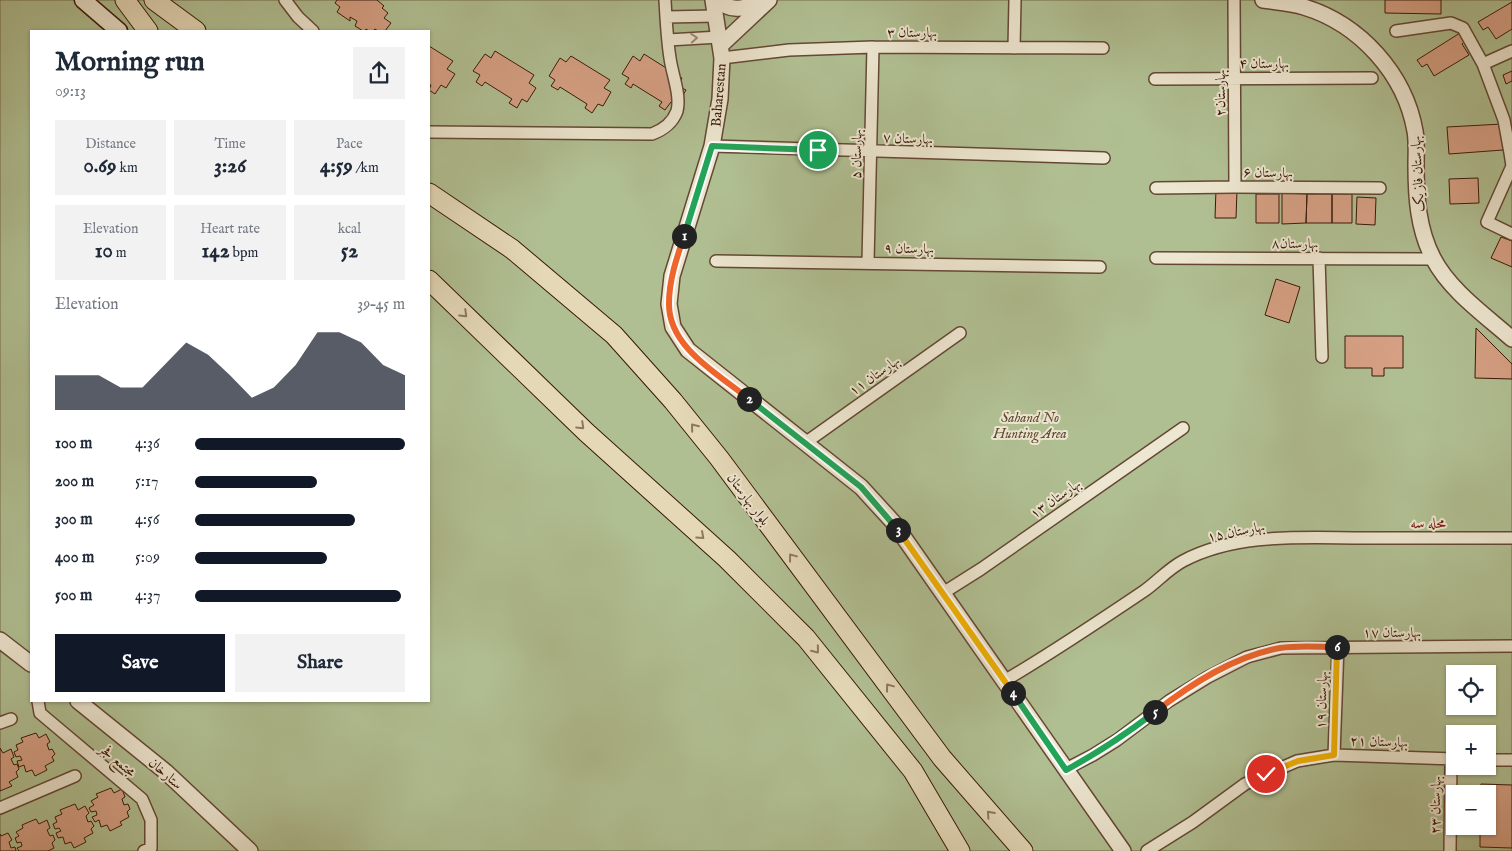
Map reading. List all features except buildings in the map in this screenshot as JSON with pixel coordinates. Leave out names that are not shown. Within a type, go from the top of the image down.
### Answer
[{"type":"main road","points":[[83,0],[118,30]]},
{"type":"main road","points":[[125,0],[147,30]]},
{"type":"main road","points":[[154,0],[195,30]]},
{"type":"main road","name":"بلوار بهارستان","points":[[430,194],[512,249],[614,335],[673,401],[719,458],[942,758],[1022,851]]},
{"type":"main road","points":[[430,281],[586,432],[727,559],[806,638],[913,771],[960,851]]},
{"type":"street","points":[[285,0],[298,17],[312,30]]},
{"type":"street","points":[[430,132],[652,134],[661,130],[673,120],[677,110],[678,98],[668,40],[665,0]]},
{"type":"street","name":"Baharestan","points":[[713,0],[720,47],[720,99],[712,146],[672,276],[669,304],[673,327],[688,350],[861,487],[893,522],[1123,851]]},
{"type":"street","points":[[720,0],[723,4],[741,9],[765,0]]},
{"type":"street","points":[[720,47],[769,0]]},
{"type":"street","points":[[1014,48],[1015,0]]},
{"type":"street","name":"بهارستان۲","points":[[1234,0],[1235,187]]},
{"type":"street","name":"بهارستان فاز یک","points":[[1263,0],[1304,7],[1337,22],[1365,42],[1389,68],[1407,99],[1416,132],[1416,197],[1423,233],[1433,259],[1454,286],[1512,339]]},
{"type":"street","points":[[666,18],[716,16]]},
{"type":"street","points":[[1396,30],[1451,24],[1463,28],[1483,64],[1504,120],[1512,166],[1487,222],[1512,234]]},
{"type":"street","name":"بهارستان ۳","points":[[668,40],[720,47],[789,50],[873,47],[1103,48]]},
{"type":"street","name":"بهارستان ۵","points":[[868,262],[873,47]]},
{"type":"street","points":[[1483,64],[1512,51]]},
{"type":"street","name":"بهارستان ۴","points":[[1155,78],[1372,78]]},
{"type":"street","name":"بهارستان ۷","points":[[712,146],[1104,158]]},
{"type":"street","name":"بهارستان ۶","points":[[1156,188],[1380,188]]},
{"type":"street","name":"بهارستان۸","points":[[1156,258],[1433,259]]},
{"type":"street","points":[[1319,258],[1322,357]]},
{"type":"street","name":"بهارستان ۹","points":[[716,261],[1100,267]]},
{"type":"street","name":"بهارستان ۱۱","points":[[805,443],[960,332]]},
{"type":"street","name":"بهارستان ۱۳","points":[[943,593],[981,569],[1183,428]]},
{"type":"street","name":"بهارستان ۱۵","points":[[1004,681],[1038,661],[1146,589],[1182,562],[1202,553],[1228,545],[1264,539],[1303,538],[1512,538]]},
{"type":"street","points":[[0,640],[30,663]]},
{"type":"street","name":"بهارستان ۱۷","points":[[1066,770],[1117,740],[1169,701],[1208,676],[1247,657],[1281,648],[1512,646]]},
{"type":"street","name":"بهارستان ۱۹","points":[[1334,755],[1338,647]]},
{"type":"street","name":"مجتمع فجر","points":[[38,702],[40,713],[142,799],[151,820],[151,848],[144,851]]},
{"type":"street","name":"ستارخان","points":[[79,702],[166,772],[250,851]]},
{"type":"street","points":[[0,724],[11,719]]},
{"type":"street","name":"بهارستان ۲۱","points":[[1148,851],[1245,784],[1298,761],[1334,755],[1446,759]]},
{"type":"street","points":[[1496,760],[1512,760]]},
{"type":"street","name":"بهارستان ۲۳","points":[[1450,851],[1452,775]]},
{"type":"street","points":[[0,808],[75,776]]},
{"type":"green space","name":"Sahand No Hunting Area","points":[[0,0],[1512,0],[1512,851],[0,851]]},
{"type":"district","name":"محله سه","points":[[1428,523]]},
{"type":"route","points":[[818,150],[712,146],[672,276],[669,304],[673,327],[688,350],[861,487],[893,522],[1066,770],[1117,740],[1169,701],[1208,676],[1247,657],[1281,648],[1338,647],[1334,755],[1298,761],[1266,774]]}]
